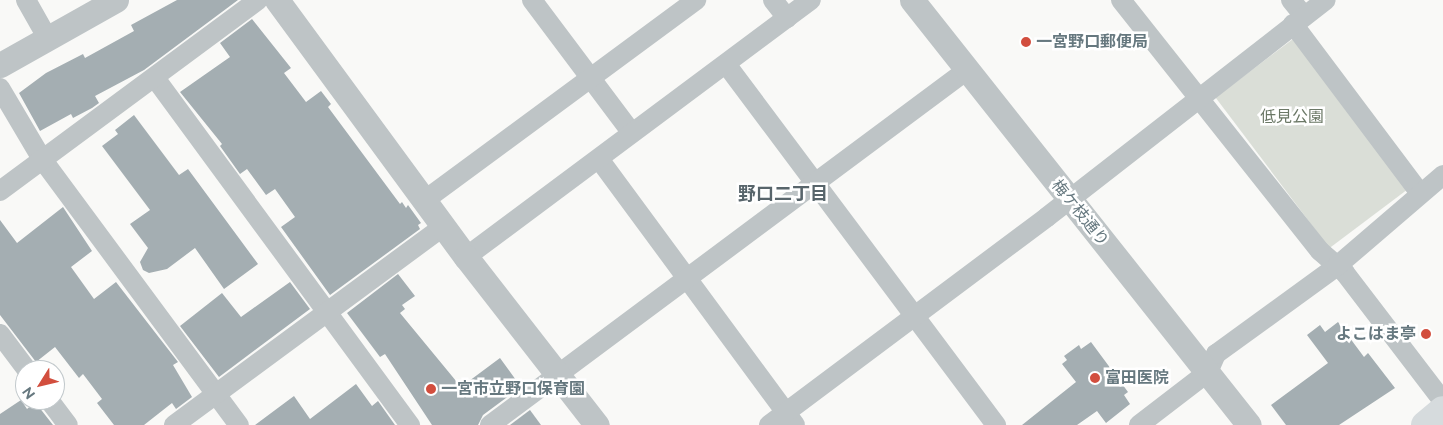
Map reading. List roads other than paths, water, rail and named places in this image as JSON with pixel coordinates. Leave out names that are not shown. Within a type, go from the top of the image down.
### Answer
[{"type":"highway","points":[[1425,425],[1443,410]]},
{"type":"street","points":[[26,0],[48,39]]},
{"type":"street","points":[[0,65],[116,0]]},
{"type":"street","points":[[0,190],[155,78],[258,0]]},
{"type":"street","points":[[277,0],[466,257],[597,425]]},
{"type":"street","points":[[532,0],[632,133]]},
{"type":"street","points":[[425,200],[696,0]]},
{"type":"street","points":[[773,0],[787,18]]},
{"type":"street","points":[[466,257],[811,0]]},
{"type":"street","name":"梅ケ枝通り","points":[[912,0],[1249,425]]},
{"type":"street","points":[[1121,0],[1320,251],[1337,266],[1443,401]]},
{"type":"street","points":[[1291,0],[1298,20],[1420,193]]},
{"type":"street","points":[[769,425],[791,418],[914,315],[1070,199],[1326,0]]},
{"type":"street","points":[[726,64],[996,425]]},
{"type":"street","points":[[490,425],[556,374],[967,70]]},
{"type":"street","points":[[155,78],[328,310],[410,425]]},
{"type":"street","points":[[0,88],[42,159],[239,425]]},
{"type":"street","points":[[599,159],[791,418]]},
{"type":"street","points":[[1139,425],[1208,372],[1216,354],[1337,266],[1443,175]]},
{"type":"street","points":[[174,425],[444,226]]},
{"type":"street","points":[[0,334],[20,360]]},
{"type":"street","points":[[57,410],[68,425]]},
{"type":"place","name":"一宮野口郵便局","points":[[1026,42]]},
{"type":"place","name":"よこはま亭","points":[[1426,334]]},
{"type":"place","name":"富田医院","points":[[1095,378]]},
{"type":"place","name":"一宮市立野口保育園","points":[[431,389]]},
{"type":"district","name":"野口二丁目","points":[[783,194]]},
{"type":"park label","name":"低見公園","points":[[1292,117]]}]
